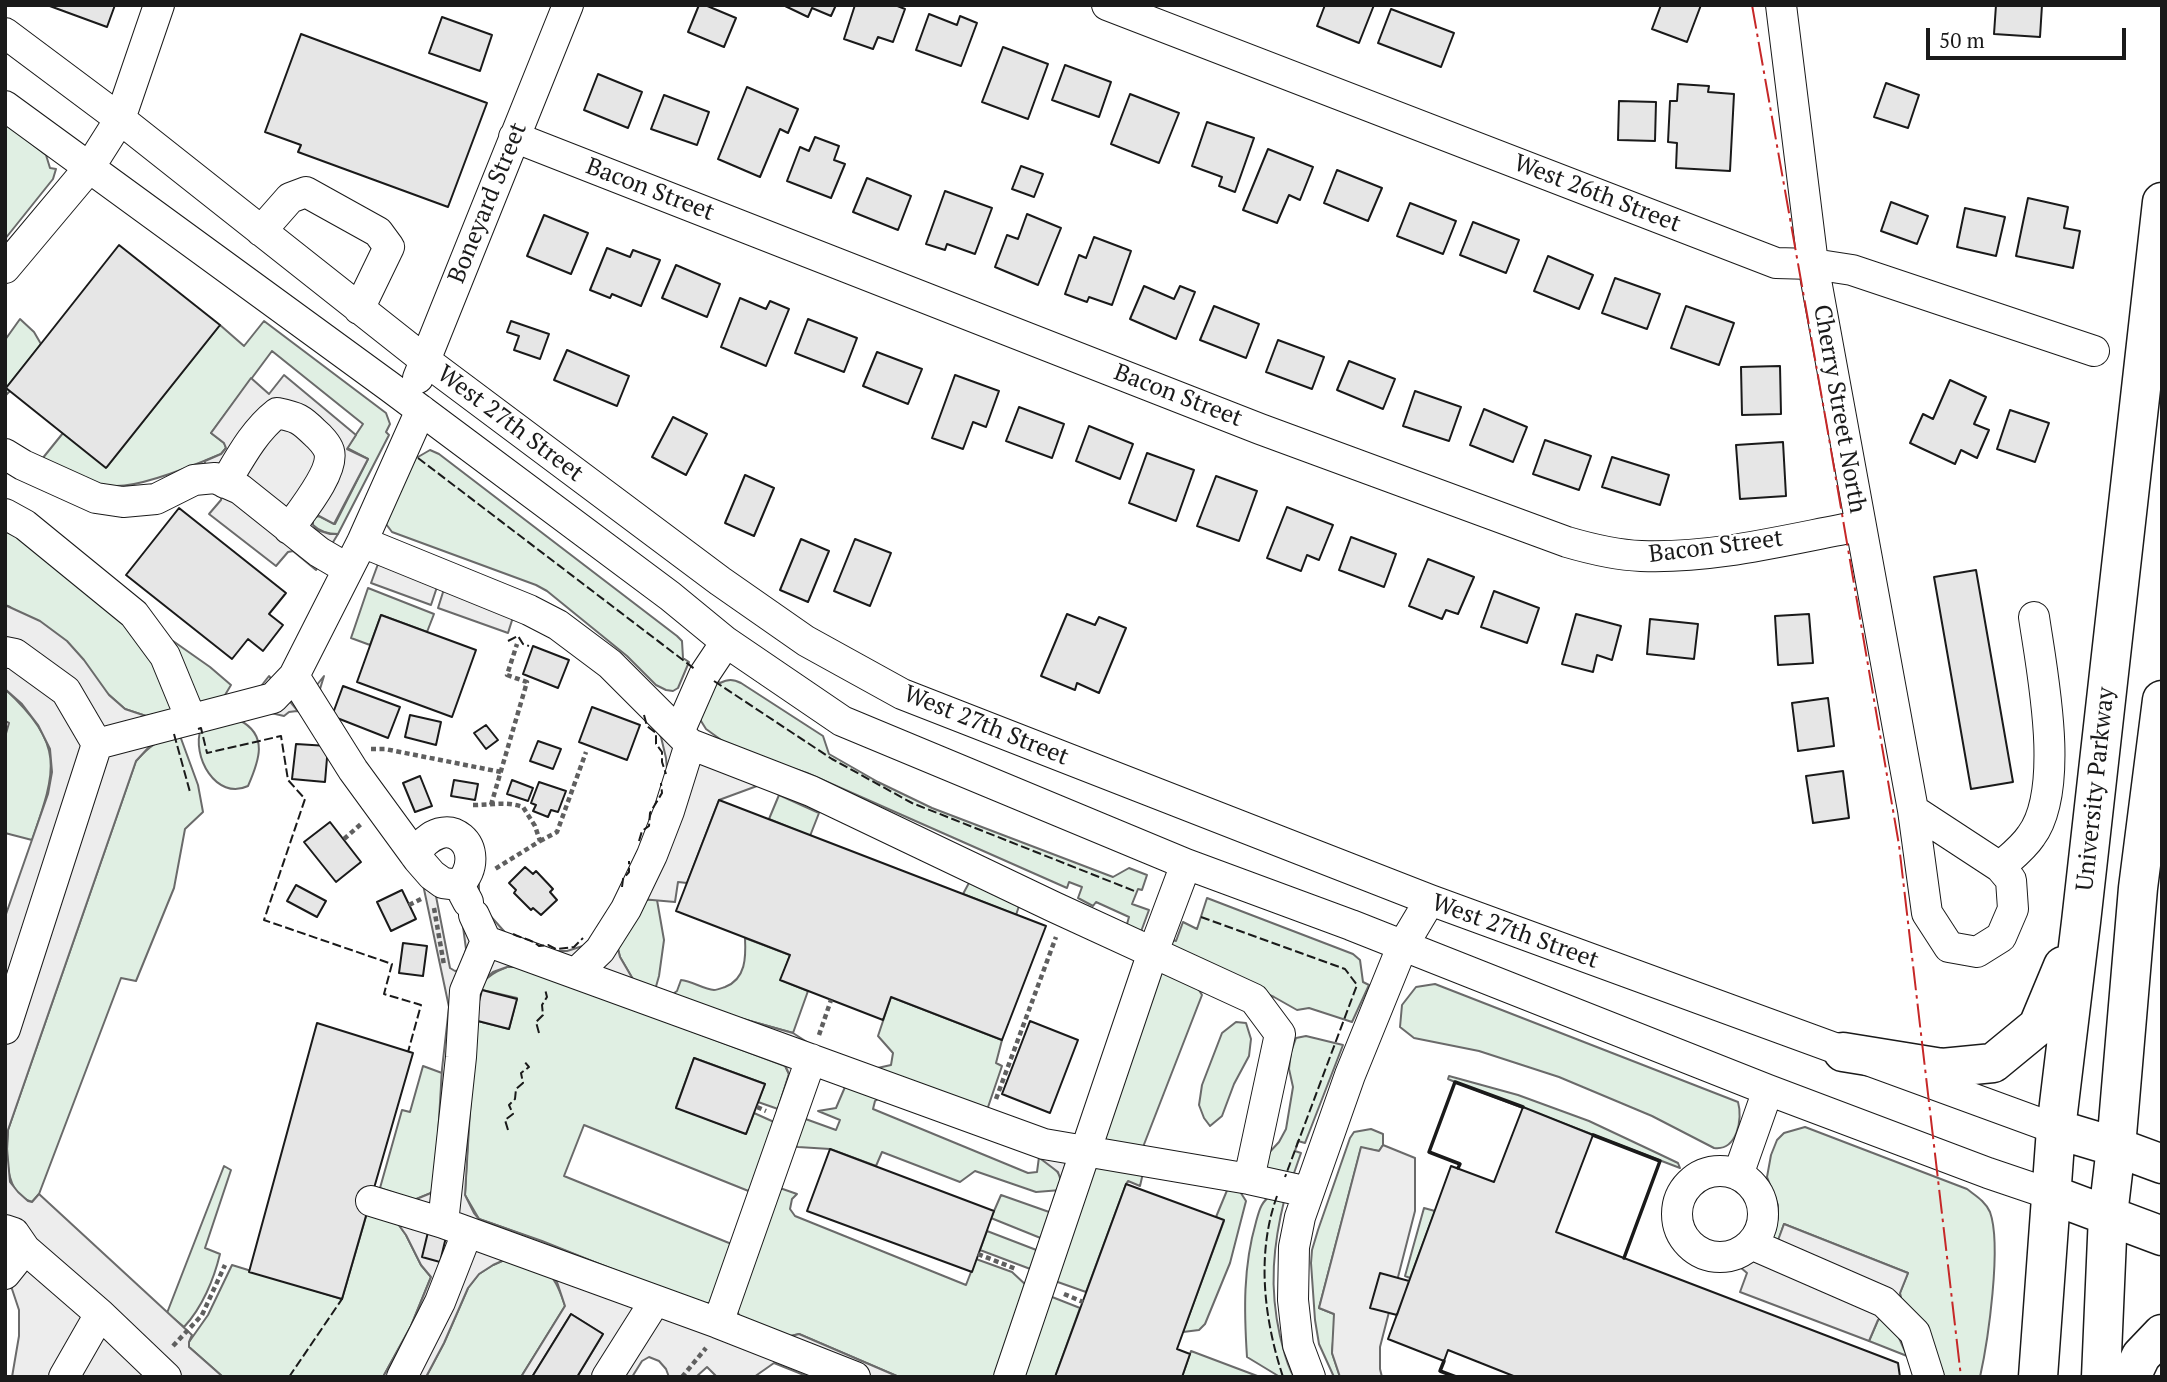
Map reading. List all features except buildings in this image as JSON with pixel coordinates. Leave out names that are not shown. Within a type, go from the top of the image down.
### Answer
[{"type":"main road","name":"University Parkway","points":[[2038,1377],[2056,1129],[2162,202]]},
{"type":"main road","points":[[2101,1377],[2108,1215],[2138,888],[2162,700]]},
{"type":"main road","points":[[1843,1052],[1942,1068],[1993,1063],[2038,1026],[2081,922]]},
{"type":"main road","name":"West 27th Street","points":[[2056,1129],[2162,1164]]},
{"type":"main road","points":[[2050,1194],[2162,1236]]},
{"type":"main road","points":[[2131,1377],[2141,1356],[2162,1334]]},
{"type":"street","points":[[5,268],[89,168],[121,119],[159,5]]},
{"type":"street","name":"Boneyard Street","points":[[294,676],[362,542],[414,405],[426,361],[568,5]]},
{"type":"street","name":"West 26th Street","points":[[1107,5],[1776,263],[1813,264],[1852,270],[2094,351]]},
{"type":"street","name":"Cherry Street North","points":[[1781,5],[1813,264],[1913,810],[1927,914],[1949,947],[1977,952],[2001,937],[2013,909],[2011,880],[2000,867]]},
{"type":"street","name":"West 27th Street","points":[[5,33],[121,119],[426,361],[752,604],[806,641],[902,694],[1430,900],[2056,1129]]},
{"type":"street","name":"West 27th Street","points":[[5,106],[414,405],[670,596],[726,642],[842,721],[1186,864],[1352,925],[1768,1090],[2050,1194]]},
{"type":"street","name":"Bacon Street","points":[[514,137],[1260,429],[1567,542],[1602,552],[1675,556],[1723,551],[1860,526]]},
{"type":"street","points":[[261,231],[290,198],[306,192],[378,232],[389,247],[359,309]]},
{"type":"street","points":[[225,483],[266,422],[277,413],[298,418],[329,450],[329,465],[319,485],[289,529]]},
{"type":"street","points":[[5,454],[96,498],[123,502],[156,499],[194,480],[215,478],[240,489],[319,552],[348,569]]},
{"type":"street","points":[[5,514],[35,532],[134,614],[166,656],[191,719]]},
{"type":"street","points":[[362,542],[529,610],[558,625],[610,664],[684,738],[811,791],[1254,999],[1280,1034],[1249,1179]]},
{"type":"street","points":[[1913,810],[2000,867],[2032,836],[2041,820],[2046,800],[2050,740],[2034,617]]},
{"type":"street","points":[[576,973],[600,950],[626,909],[652,855],[669,811],[684,738],[704,676],[726,642]]},
{"type":"street","points":[[5,652],[15,654],[66,691],[97,744],[5,1029]]},
{"type":"street","points":[[97,744],[273,698],[294,676],[341,751],[421,862],[471,904],[576,973],[1044,1144],[1249,1179],[1308,1192]]},
{"type":"street","points":[[402,1377],[440,1302],[455,1228],[463,1006],[471,904],[469,848],[463,838],[453,832],[440,832],[428,839],[421,862]]},
{"type":"street","points":[[2138,888],[2162,841]]},
{"type":"street","points":[[1009,1377],[1153,951],[1186,864]]},
{"type":"street","points":[[1310,1377],[1298,1345],[1293,1290],[1294,1247],[1308,1192],[1350,1075],[1402,947],[1430,900]]},
{"type":"street","points":[[718,1323],[811,1059]]},
{"type":"street","points":[[1738,1175],[1768,1090]]},
{"type":"street","points":[[1723,1171],[1738,1175],[1749,1182],[1758,1193],[1763,1220],[1759,1233],[1751,1244],[1741,1252],[1727,1257],[1713,1257],[1689,1244],[1681,1232],[1677,1218],[1678,1203],[1685,1189],[1695,1179],[1708,1173],[1723,1171]]},
{"type":"street","points":[[371,1201],[455,1228],[718,1323],[855,1377]]},
{"type":"street","points":[[5,1274],[15,1239],[160,1371]]},
{"type":"street","points":[[1751,1244],[1884,1302],[1916,1333],[1929,1377]]},
{"type":"street","points":[[607,1377],[655,1301]]},
{"type":"street","points":[[64,1377],[100,1314]]},
{"type":"path","points":[[491,806],[527,682],[508,675],[517,644]]},
{"type":"path","points":[[341,751],[385,749],[501,772]]},
{"type":"path","points":[[471,904],[478,880],[557,832],[586,752]]},
{"type":"path","points":[[473,805],[491,806],[508,802],[523,807],[535,825],[540,841]]},
{"type":"path","points":[[421,862],[445,970],[453,995],[463,1006]]},
{"type":"path","points":[[987,1123],[1066,912]]},
{"type":"path","points":[[811,1059],[831,1000]]},
{"type":"path","points":[[160,1371],[202,1315],[225,1265]]},
{"type":"path","points":[[682,1377],[704,1352],[718,1323]]},
{"type":"green space","points":[[5,123],[46,155],[50,168],[56,169],[53,179],[5,239]]},
{"type":"green space","points":[[20,319],[34,332],[41,344],[6,388],[10,391],[5,396],[5,340]]},
{"type":"green space","points":[[264,321],[386,413],[390,424],[386,432],[389,435],[338,534],[328,533],[313,525],[313,517],[319,516],[335,524],[368,459],[347,448],[363,424],[272,351],[211,433],[224,443],[226,448],[221,454],[152,480],[124,486],[104,485],[85,479],[42,459],[63,433],[107,467],[220,325],[244,346]]},
{"type":"green space","points":[[430,450],[439,454],[677,636],[682,641],[683,658],[689,662],[678,688],[673,691],[656,685],[627,656],[536,585],[392,532],[386,524],[415,454],[418,457]]},
{"type":"green space","points":[[5,525],[123,623],[148,653],[175,713],[146,716],[125,709],[5,605]]},
{"type":"green space","points":[[368,588],[434,614],[427,632],[381,615],[370,645],[351,638]]},
{"type":"green space","points":[[173,641],[231,685],[222,700],[194,708],[170,646]]},
{"type":"green space","points":[[715,679],[720,683],[730,680],[741,683],[823,736],[829,754],[932,808],[1113,877],[1129,868],[1147,875],[1142,890],[1138,889],[1132,904],[1149,910],[1139,937],[1125,931],[1129,917],[1096,902],[1093,906],[1078,898],[1082,887],[1069,882],[1067,888],[807,773],[739,751],[724,742],[706,729],[701,721],[701,707]]},
{"type":"green space","points":[[5,689],[38,726],[47,742],[50,758],[47,794],[32,840],[5,833],[5,737],[9,723],[5,721]]},
{"type":"green space","points":[[239,720],[255,733],[259,749],[248,786],[236,789],[216,782],[209,773],[203,763],[199,739],[201,728]]},
{"type":"green space","points":[[179,733],[198,785],[203,812],[185,829],[174,888],[136,981],[121,978],[39,1194],[32,1202],[16,1191],[12,1182],[7,1161],[8,1130],[136,761],[155,744]]},
{"type":"green space","points":[[779,795],[819,813],[810,836],[769,819]]},
{"type":"green space","points":[[970,881],[1020,903],[1016,915],[963,894]]},
{"type":"green space","points":[[1207,898],[1353,954],[1360,960],[1363,982],[1369,985],[1352,1022],[1309,1008],[1297,1010],[1167,948],[1169,939],[1176,941],[1183,922],[1197,929]]},
{"type":"green space","points":[[641,899],[657,900],[664,940],[655,990],[634,981],[620,957],[617,945]]},
{"type":"green space","points":[[745,938],[790,955],[781,980],[808,991],[793,1033],[670,996],[677,991],[681,980],[714,990],[732,983],[743,967]]},
{"type":"green space","points":[[507,967],[520,967],[785,1066],[789,1074],[778,1109],[758,1102],[765,1084],[694,1058],[676,1107],[746,1134],[754,1113],[774,1122],[751,1192],[584,1125],[564,1176],[734,1245],[713,1302],[705,1304],[479,1219],[465,1195],[474,1020],[509,1029],[517,998],[482,990],[474,1018],[481,986],[490,976]]},
{"type":"green space","points":[[1160,967],[1196,985],[1202,995],[1143,1147],[1103,1140]]},
{"type":"green space","points":[[1435,984],[1738,1102],[1739,1125],[1733,1139],[1722,1148],[1714,1148],[1652,1116],[1559,1077],[1479,1051],[1414,1038],[1400,1027],[1402,1005],[1416,987]]},
{"type":"green space","points":[[891,997],[1002,1040],[996,1063],[1002,1066],[986,1113],[873,1069],[891,1065],[893,1053],[878,1036]]},
{"type":"green space","points":[[1236,1022],[1246,1023],[1251,1039],[1249,1056],[1234,1084],[1222,1116],[1210,1126],[1199,1105],[1202,1085],[1222,1033]]},
{"type":"green space","points":[[1306,1036],[1343,1045],[1305,1143],[1298,1141],[1295,1151],[1301,1153],[1293,1176],[1266,1170],[1266,1156],[1279,1142],[1286,1129],[1293,1087],[1289,1069],[1291,1052],[1296,1038]]},
{"type":"green space","points":[[423,1066],[442,1073],[440,1135],[435,1183],[431,1193],[414,1200],[380,1188],[402,1110],[410,1112]]},
{"type":"green space","points":[[1449,1076],[1518,1095],[1589,1121],[1678,1163],[1680,1168],[1455,1082],[1448,1079]]},
{"type":"green space","points":[[845,1087],[883,1096],[875,1101],[873,1109],[1028,1173],[1037,1172],[1039,1157],[1059,1175],[1061,1190],[1036,1192],[975,1171],[960,1182],[882,1152],[876,1166],[830,1149],[791,1144],[800,1117],[836,1130],[840,1120],[818,1111],[836,1108]]},
{"type":"green space","points":[[1805,1127],[1967,1189],[1988,1208],[1995,1247],[1994,1269],[1990,1318],[1980,1377],[1940,1377],[1901,1300],[1900,1293],[1908,1273],[1784,1224],[1777,1244],[1771,1242],[1778,1218],[1778,1205],[1767,1177],[1771,1155],[1777,1140],[1784,1133]]},
{"type":"green space","points":[[1371,1129],[1383,1134],[1383,1145],[1379,1151],[1361,1148],[1319,1308],[1334,1314],[1335,1318],[1332,1353],[1340,1377],[1334,1377],[1319,1344],[1315,1320],[1312,1250],[1350,1138],[1354,1132]]},
{"type":"green space","points":[[224,1166],[231,1170],[205,1248],[220,1254],[206,1293],[184,1327],[167,1313]]},
{"type":"green space","points":[[1093,1166],[1143,1173],[1140,1186],[1128,1181],[1126,1184],[1086,1292],[1052,1280]]},
{"type":"green space","points":[[777,1187],[797,1194],[792,1199],[790,1209],[795,1216],[966,1285],[976,1259],[1012,1272],[1027,1286],[995,1377],[899,1377],[799,1334],[783,1338],[741,1320],[737,1311]]},
{"type":"green space","points":[[1228,1188],[1239,1190],[1246,1201],[1230,1263],[1205,1324],[1199,1330],[1183,1332],[1224,1221],[1216,1217]]},
{"type":"green space","points":[[1001,1195],[1052,1213],[1043,1239],[991,1218]]},
{"type":"green space","points":[[1272,1195],[1285,1197],[1275,1249],[1274,1300],[1280,1336],[1294,1377],[1280,1377],[1247,1357],[1245,1306],[1249,1256],[1259,1210]]},
{"type":"green space","points":[[1424,1208],[1435,1211],[1410,1278],[1405,1276]]},
{"type":"green space","points":[[367,1213],[396,1221],[421,1265],[431,1277],[411,1326],[383,1377],[223,1377],[189,1347],[189,1342],[208,1315],[232,1265],[342,1299]]},
{"type":"green space","points":[[987,1231],[1039,1251],[1033,1270],[980,1250]]},
{"type":"green space","points":[[511,1257],[533,1265],[552,1277],[565,1306],[521,1377],[426,1377],[468,1288],[479,1274]]},
{"type":"green space","points":[[1047,1295],[1080,1308],[1055,1377],[1017,1377]]},
{"type":"green space","points":[[1881,1318],[1896,1331],[1907,1356],[1869,1341]]},
{"type":"green space","points":[[1191,1351],[1260,1377],[1182,1377]]},
{"type":"shaded area","points":[[284,375],[356,435],[347,449],[368,459],[334,524],[319,516],[313,517],[313,525],[317,530],[338,534],[316,570],[293,551],[288,552],[276,566],[209,514],[222,495],[204,486],[205,461],[221,454],[226,448],[224,443],[211,433],[251,378],[269,394]]},
{"type":"shaded area","points":[[378,564],[437,587],[431,605],[371,583]]},
{"type":"shaded area","points":[[444,589],[514,614],[508,633],[438,608]]},
{"type":"shaded area","points":[[5,605],[40,621],[67,641],[109,695],[125,709],[146,716],[258,690],[269,676],[297,710],[324,676],[320,689],[326,706],[414,840],[448,824],[476,874],[479,899],[435,891],[450,968],[455,971],[463,966],[466,949],[462,919],[486,911],[511,939],[542,951],[567,951],[586,945],[615,908],[668,780],[661,737],[650,718],[688,753],[757,786],[719,800],[687,883],[678,882],[675,902],[641,899],[617,945],[620,957],[634,981],[718,1012],[793,1033],[810,1044],[1093,1166],[1062,1184],[1058,1172],[1033,1153],[818,1074],[737,1311],[741,1320],[783,1338],[799,1334],[899,1377],[809,1377],[774,1363],[754,1377],[717,1377],[707,1367],[696,1377],[669,1377],[659,1361],[649,1357],[642,1361],[632,1377],[577,1377],[603,1334],[571,1314],[532,1377],[521,1377],[565,1306],[557,1282],[547,1271],[511,1257],[479,1274],[468,1288],[426,1377],[383,1377],[411,1326],[431,1277],[421,1265],[396,1221],[367,1213],[375,1187],[414,1200],[431,1193],[435,1186],[442,1069],[449,1007],[421,875],[308,712],[289,712],[284,716],[271,713],[160,740],[136,761],[8,1130],[10,1182],[18,1192],[32,1202],[39,1194],[192,1335],[189,1347],[223,1377],[12,1377],[19,1336],[19,1310],[12,1289],[5,1281],[5,917],[48,794],[52,772],[50,749],[38,725],[22,704],[5,689]],"holes":[[[457,841],[458,872],[453,874],[430,855]],[[507,967],[520,967],[785,1065],[789,1074],[717,1299],[713,1302],[705,1304],[644,1282],[479,1219],[474,1213],[465,1195],[477,994],[482,982],[493,972]]]},
{"type":"shaded area","points":[[1383,1145],[1415,1158],[1415,1211],[1380,1347],[1382,1377],[1340,1377],[1332,1353],[1334,1314],[1319,1308],[1361,1147],[1379,1151]]},
{"type":"shaded area","points":[[1784,1224],[1908,1273],[1900,1293],[1901,1300],[1878,1320],[1869,1341],[1740,1292],[1747,1273],[1740,1267],[1771,1242],[1777,1243]]},
{"type":"fence","points":[[418,458],[696,670]]},
{"type":"fence","points":[[508,641],[518,636],[523,644],[529,646]]},
{"type":"fence","points":[[714,681],[832,759],[912,803],[1137,892]]},
{"type":"fence","points":[[644,715],[647,726],[656,733],[656,744],[662,752],[666,774]]},
{"type":"fence","points":[[198,729],[201,728],[207,753],[281,736],[288,780],[305,799],[264,920],[392,964],[384,994],[421,1005],[408,1052]]},
{"type":"fence","points":[[174,734],[190,792]]},
{"type":"fence","points":[[639,841],[642,831],[649,826],[650,813],[662,793],[661,783]]},
{"type":"fence","points":[[622,887],[623,879],[629,872],[629,861]]},
{"type":"fence","points":[[1201,917],[1345,969],[1357,985],[1285,1177]]},
{"type":"fence","points":[[513,934],[539,946],[548,945],[556,949],[574,947],[583,938]]},
{"type":"fence","points":[[539,1033],[536,1022],[543,1015],[542,1005],[547,997],[545,989]]},
{"type":"fence","points":[[508,1130],[505,1120],[513,1114],[509,1105],[515,1099],[516,1089],[523,1083],[521,1073],[529,1067],[523,1060]]},
{"type":"fence","points":[[1277,1196],[1266,1241],[1265,1286],[1271,1332],[1283,1377]]},
{"type":"fence","points":[[289,1377],[342,1299]]},
{"type":"wall","points":[[1458,1168],[1460,1164],[1429,1152],[1455,1082],[1523,1107]]},
{"type":"wall","points":[[1593,1135],[1660,1161],[1624,1258]]},
{"type":"wall","points":[[1444,1361],[1440,1371],[1456,1377]]},
{"type":"power","points":[[1752,5],[1899,845],[1961,1377]]}]
